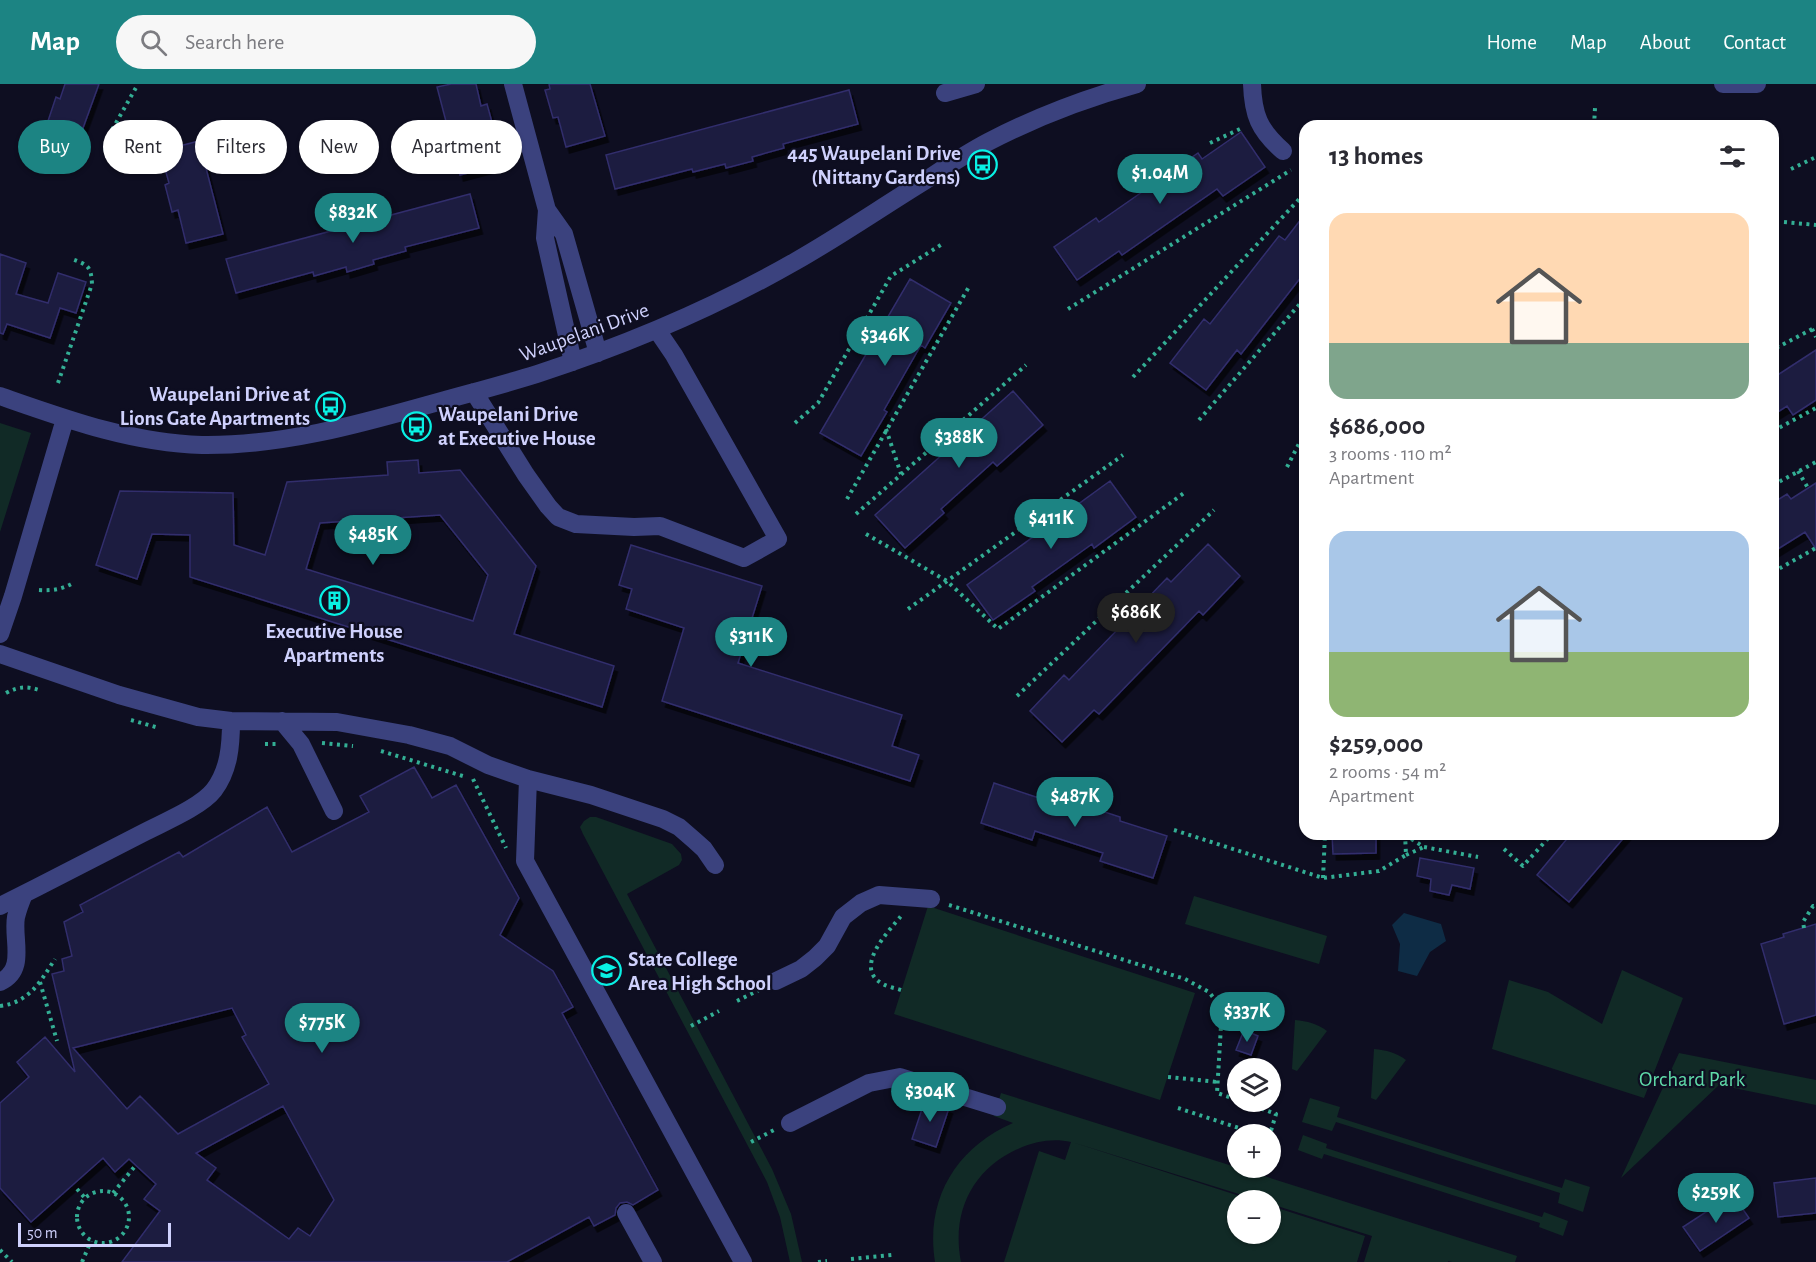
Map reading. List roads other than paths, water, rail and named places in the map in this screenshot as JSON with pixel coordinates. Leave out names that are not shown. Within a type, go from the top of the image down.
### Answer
[{"type":"street","points":[[513,84],[547,210],[545,238],[573,362]]},
{"type":"street","points":[[945,93],[976,84]]},
{"type":"street","points":[[1252,84],[1252,100],[1258,120],[1268,138],[1283,151]]},
{"type":"street","points":[[1723,84],[1757,84]]},
{"type":"street","name":"Waupelani Drive","points":[[0,396],[120,435],[161,442],[201,445],[278,441],[321,433],[474,392],[598,353],[657,330],[738,292],[794,263],[986,143],[1049,114],[1127,85]]},
{"type":"street","points":[[547,210],[561,227],[567,240],[598,353]]},
{"type":"street","points":[[474,392],[526,475],[558,517],[576,524],[660,526],[744,558],[778,539],[674,355],[657,330]]},
{"type":"street","points":[[0,634],[4,610],[13,596],[64,418]]},
{"type":"street","points":[[0,654],[119,695],[198,717],[231,721],[337,722],[410,735],[450,746],[488,765],[528,779],[591,795],[663,819],[679,827],[694,840],[704,849],[715,865]]},
{"type":"street","points":[[0,906],[201,802],[212,793],[226,768],[231,742],[231,721]]},
{"type":"street","points":[[282,721],[301,744],[334,811]]},
{"type":"street","points":[[528,779],[525,861],[743,1262]]},
{"type":"street","points":[[0,982],[4,981],[14,970],[18,957],[16,917],[24,894]]},
{"type":"street","points":[[772,984],[801,969],[815,958],[826,946],[843,917],[861,903],[879,895],[922,898]]},
{"type":"street","points":[[784,1126],[869,1083],[900,1077],[997,1107]]},
{"type":"street","points":[[626,1213],[653,1262]]},
{"type":"water","points":[[1404,913],[1441,924],[1446,941],[1430,952],[1417,976],[1398,971],[1400,944],[1392,925]]},
{"type":"place","name":"445 Waupelani Drive (Nittany Gardens)","points":[[982,165]]},
{"type":"place","name":"Waupelani Drive at Lions Gate Apartments","points":[[331,406]]},
{"type":"place","name":"Waupelani Drive at Executive House","points":[[417,426]]},
{"type":"place","name":"Executive House Apartments","points":[[334,600]]},
{"type":"place","name":"State College Area High School","points":[[607,971]]},
{"type":"park label","name":"Orchard Park","points":[[1692,1079]]}]
